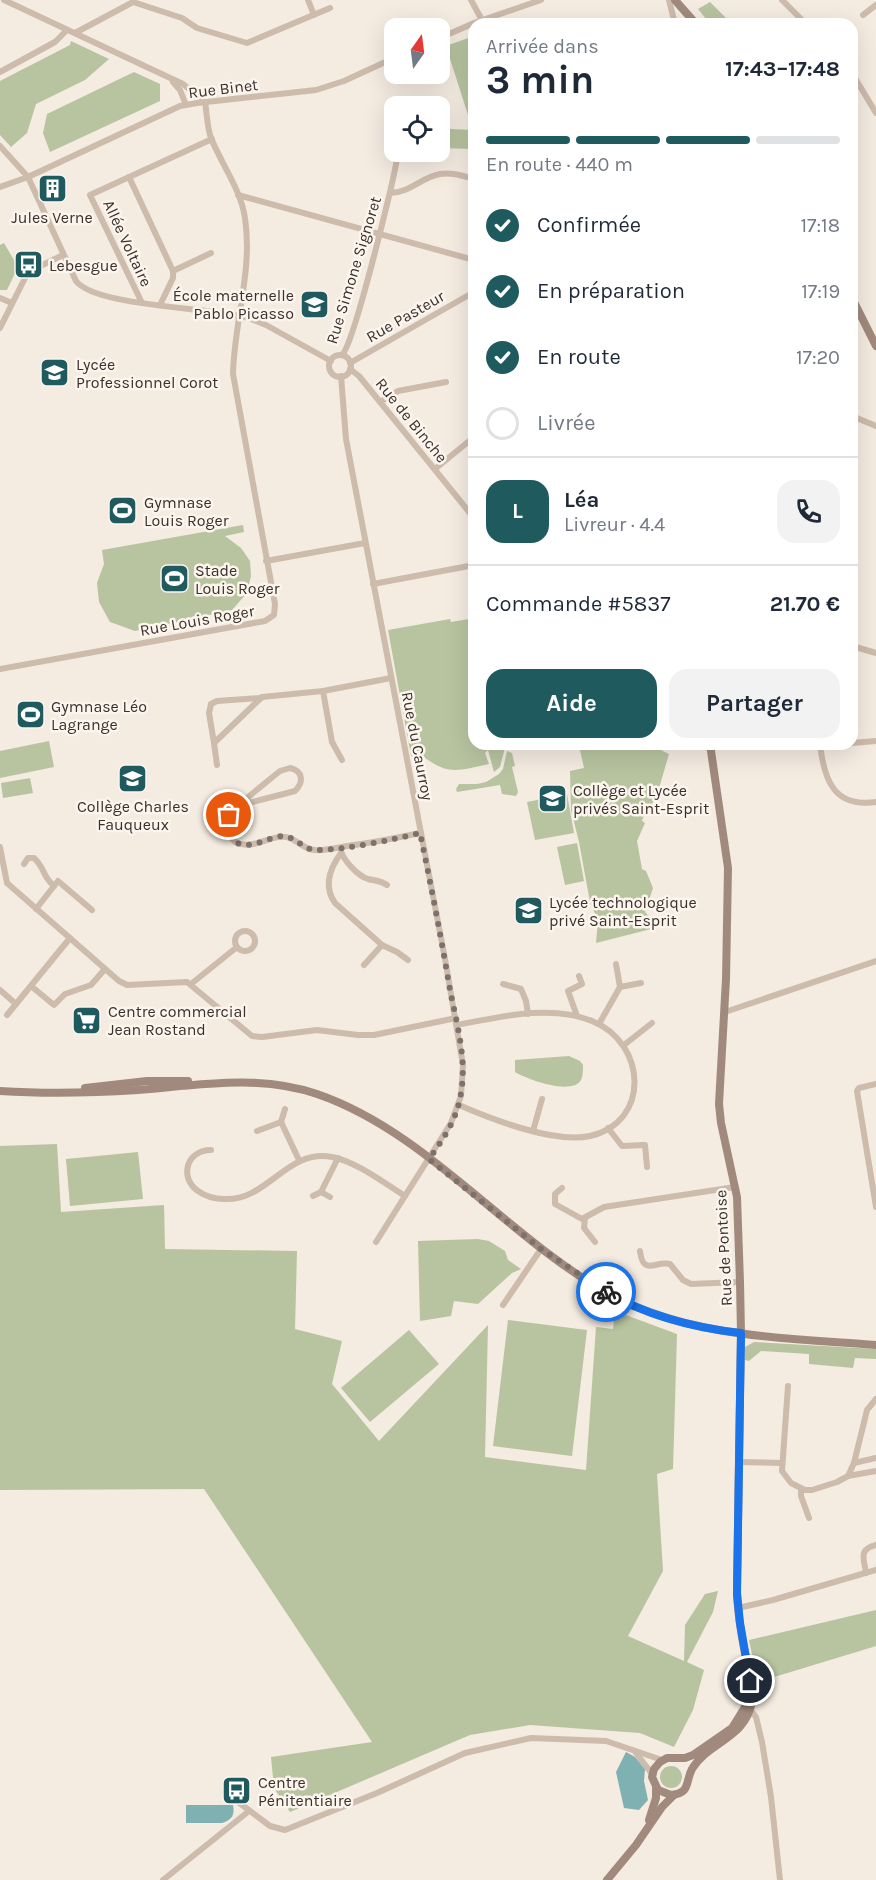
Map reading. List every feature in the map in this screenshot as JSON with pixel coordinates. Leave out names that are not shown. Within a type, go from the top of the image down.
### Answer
[{"type":"street","points":[[4,0],[191,89],[205,102]]},
{"type":"street","points":[[308,0],[314,15]]},
{"type":"street","points":[[471,0],[481,18]]},
{"type":"street","points":[[488,18],[541,0]]},
{"type":"street","points":[[669,0],[674,18]]},
{"type":"street","points":[[675,0],[691,18]]},
{"type":"street","points":[[683,0],[696,18]]},
{"type":"street","points":[[782,0],[800,18]]},
{"type":"street","points":[[75,33],[130,1],[182,18],[197,28],[249,43],[330,8]]},
{"type":"street","points":[[864,15],[876,5]]},
{"type":"street","points":[[450,34],[468,26]]},
{"type":"street","points":[[0,72],[55,42],[67,30]]},
{"type":"street","name":"Rue Binet","points":[[0,187],[28,177],[186,105],[316,90],[334,85],[384,62]]},
{"type":"street","points":[[165,76],[178,87],[186,105]]},
{"type":"street","points":[[858,83],[876,113]]},
{"type":"street","name":"Rue Louis Roger","points":[[0,669],[269,620],[274,615],[275,607],[233,374],[234,347],[248,247],[244,214],[238,195],[212,140],[205,102]]},
{"type":"street","points":[[160,305],[172,281],[173,271],[129,177],[212,140]]},
{"type":"street","points":[[0,146],[28,177],[75,281],[81,286],[118,299],[240,315],[266,324],[331,361]]},
{"type":"street","name":"Rue Simone Signoret","points":[[342,355],[347,348],[390,193],[396,162]]},
{"type":"street","name":"Rue Simone Signoret","points":[[390,193],[400,192],[440,174],[468,178]]},
{"type":"street","name":"Allée Voltaire","points":[[129,177],[90,195],[142,303]]},
{"type":"street","points":[[238,195],[468,258]]},
{"type":"street","points":[[173,271],[211,253]]},
{"type":"street","points":[[0,328],[30,270],[63,255]]},
{"type":"street","name":"Rue Pasteur","points":[[350,366],[468,296]]},
{"type":"street","points":[[0,298],[12,303]]},
{"type":"street","points":[[858,310],[876,346]]},
{"type":"street","points":[[864,321],[876,339]]},
{"type":"street","points":[[342,355],[346,357],[350,366],[347,374],[341,376],[331,372],[331,361],[334,357],[342,355]]},
{"type":"street","name":"Rue de Binche","points":[[350,366],[468,511]]},
{"type":"street","name":"Rue du Caurroy","points":[[341,376],[346,435],[456,1022],[463,1071],[459,1105],[446,1133],[376,1242]]},
{"type":"street","points":[[380,402],[398,391],[446,382]]},
{"type":"street","points":[[858,418],[876,426]]},
{"type":"street","points":[[435,470],[468,442]]},
{"type":"street","points":[[266,561],[365,543]]},
{"type":"street","points":[[373,584],[468,567]]},
{"type":"street","points":[[858,648],[876,653]]},
{"type":"street","points":[[217,765],[209,713],[211,704],[217,701],[323,691],[391,678]]},
{"type":"street","points":[[323,691],[332,742],[342,760]]},
{"type":"street","points":[[214,743],[262,698]]},
{"type":"street","points":[[858,742],[876,741]]},
{"type":"street","name":"Rue de Pontoise","points":[[711,750],[728,868],[720,1113],[735,1187],[740,1282],[736,1570],[738,1608],[752,1696],[748,1708]]},
{"type":"street","points":[[822,750],[826,776],[838,793],[856,803],[876,802]]},
{"type":"street","points":[[237,806],[295,791],[300,784],[300,775],[292,768],[284,769],[237,806],[231,812],[228,822],[229,833],[235,842],[248,845],[286,837],[293,838],[306,848],[314,850],[341,850],[420,833]]},
{"type":"street","points":[[0,847],[7,883],[124,984],[182,981],[191,984],[246,1032],[255,1037],[317,1030],[374,1035],[456,1022],[528,1014],[577,1016],[599,1024],[612,1033],[624,1045],[634,1065],[634,1087],[624,1113],[608,1128],[597,1134],[582,1137],[533,1131],[492,1119],[459,1105]]},
{"type":"street","points":[[341,850],[348,863],[364,877],[387,885]]},
{"type":"street","points":[[341,850],[330,873],[328,890],[331,897],[382,945],[408,960]]},
{"type":"street","points":[[24,864],[28,858],[34,858],[42,865],[44,877],[54,886]]},
{"type":"street","points":[[36,909],[58,881],[92,910]]},
{"type":"street","points":[[7,1015],[70,938]]},
{"type":"street","points":[[364,965],[382,945]]},
{"type":"street","points":[[191,984],[237,946]]},
{"type":"street","points":[[725,1012],[876,961]]},
{"type":"street","points":[[599,1024],[620,987],[616,964]]},
{"type":"street","points":[[31,986],[54,1005],[67,993],[91,985],[105,969]]},
{"type":"street","points":[[577,1016],[568,991],[582,984],[579,976]]},
{"type":"street","points":[[620,987],[641,983]]},
{"type":"street","points":[[503,984],[520,989],[526,1001],[528,1014]]},
{"type":"street","points":[[0,990],[16,1004]]},
{"type":"street","points":[[624,1045],[652,1023]]},
{"type":"street","points":[[0,1091],[97,1092],[222,1082],[278,1084],[326,1097],[372,1119],[429,1159],[541,1249],[598,1287],[642,1309],[702,1326],[741,1333],[876,1344]]},
{"type":"street","points":[[876,1084],[859,1088],[857,1091],[876,1207]]},
{"type":"street","points":[[533,1131],[542,1099]]},
{"type":"street","points":[[285,1109],[281,1122],[299,1160]]},
{"type":"street","points":[[257,1131],[281,1122]]},
{"type":"street","points":[[608,1128],[622,1146],[645,1145],[647,1167]]},
{"type":"street","points":[[211,1150],[199,1151],[192,1156],[188,1164],[189,1178],[198,1192],[222,1199],[236,1199],[249,1195],[299,1160],[319,1156],[338,1158],[405,1196]]},
{"type":"street","points":[[313,1196],[321,1192],[338,1158]]},
{"type":"street","points":[[562,1188],[554,1196],[556,1206],[579,1218],[585,1218],[604,1207],[735,1187]]},
{"type":"street","points":[[321,1192],[330,1197]]},
{"type":"street","points":[[585,1218],[584,1228],[595,1242]]},
{"type":"street","points":[[503,1305],[541,1249]]},
{"type":"street","points":[[640,1251],[641,1259],[647,1265],[670,1264],[684,1280],[691,1284],[740,1282]]},
{"type":"street","points":[[788,1386],[782,1463],[785,1478],[801,1489],[812,1490],[848,1476],[876,1471]]},
{"type":"street","points":[[848,1476],[854,1463],[867,1410],[876,1399]]},
{"type":"street","points":[[854,1463],[876,1458]]},
{"type":"street","points":[[739,1462],[782,1463]]},
{"type":"street","points":[[801,1489],[801,1496],[809,1518]]},
{"type":"street","points":[[866,1573],[863,1552],[876,1545]]},
{"type":"street","points":[[738,1608],[876,1570]]},
{"type":"street","points":[[225,1792],[273,1828],[285,1830],[465,1753],[531,1738],[606,1741],[662,1760],[689,1757],[728,1731],[748,1708]]},
{"type":"street","points":[[607,1880],[636,1845],[662,1807],[674,1795],[686,1788],[690,1775],[699,1761],[743,1724],[748,1708]]},
{"type":"street","points":[[748,1708],[756,1717],[763,1750],[780,1880]]},
{"type":"street","points":[[633,1750],[652,1774],[656,1788],[655,1802],[646,1829]]},
{"type":"street","points":[[676,1759],[685,1765],[690,1775]]},
{"type":"street","points":[[652,1774],[662,1760]]},
{"type":"street","points":[[656,1788],[662,1793],[674,1795]]},
{"type":"street","points":[[163,1880],[249,1811]]},
{"type":"green space","points":[[710,2],[726,18],[705,18],[698,9]]},
{"type":"green space","points":[[468,38],[468,115],[450,59],[450,45]]},
{"type":"green space","points":[[71,41],[109,59],[85,80],[36,104],[27,133],[11,147],[0,135],[0,81],[70,45]]},
{"type":"green space","points":[[134,72],[160,84],[160,101],[50,152],[43,133],[47,114]]},
{"type":"green space","points":[[450,129],[468,130],[468,149],[450,148]]},
{"type":"green space","points":[[4,243],[18,267],[7,290],[0,290],[0,245]]},
{"type":"green space","name":"Stade Louis Roger","points":[[243,525],[244,532],[225,536],[241,548],[250,561],[251,576],[247,593],[232,610],[135,631],[110,622],[99,602],[97,583],[104,564],[102,550]]},
{"type":"green space","points":[[450,619],[451,622],[468,619],[468,750],[488,750],[485,753],[489,764],[453,770],[438,766],[420,754],[411,756],[388,630]]},
{"type":"green space","points":[[49,741],[54,767],[0,778],[0,751]]},
{"type":"green space","points":[[488,750],[504,750],[500,767],[494,772]]},
{"type":"green space","points":[[580,750],[661,750],[669,754],[660,785],[648,814],[644,815],[642,821],[645,823],[637,841],[642,869],[646,871],[653,888],[645,912],[659,927],[596,943],[598,921],[590,902],[571,810],[570,771],[584,768]]},
{"type":"green space","points":[[507,751],[512,753],[515,766],[512,767],[518,792],[516,796],[502,794],[500,785],[457,792],[459,784],[486,782],[499,774],[503,769]]},
{"type":"green space","points":[[30,778],[33,793],[3,798],[1,783]]},
{"type":"green space","points":[[567,794],[574,833],[535,840],[527,802]]},
{"type":"green space","points":[[577,843],[584,881],[565,885],[557,847]]},
{"type":"green space","points":[[569,1056],[583,1065],[582,1078],[576,1085],[549,1085],[515,1072],[515,1060]]},
{"type":"green space","points":[[57,1144],[61,1212],[164,1205],[165,1249],[297,1251],[295,1329],[342,1341],[332,1384],[379,1441],[488,1325],[485,1457],[586,1470],[596,1327],[613,1329],[615,1311],[677,1334],[673,1469],[657,1474],[663,1571],[628,1636],[684,1661],[685,1625],[705,1594],[718,1591],[713,1612],[687,1662],[704,1670],[693,1710],[674,1747],[640,1733],[530,1725],[470,1735],[290,1812],[274,1788],[271,1757],[372,1742],[204,1489],[0,1490],[0,1146]]},
{"type":"green space","points":[[138,1152],[143,1199],[70,1206],[66,1159]]},
{"type":"green space","points":[[478,1239],[489,1241],[505,1251],[508,1260],[521,1269],[512,1273],[478,1304],[454,1301],[451,1316],[420,1321],[418,1241]]},
{"type":"green space","points":[[508,1320],[587,1330],[572,1456],[493,1446]]},
{"type":"green space","points":[[409,1330],[439,1364],[370,1422],[341,1388]]},
{"type":"green space","points":[[754,1342],[876,1349],[876,1359],[855,1358],[853,1368],[809,1364],[809,1354],[761,1351],[749,1361],[745,1360],[745,1347]]},
{"type":"green space","points":[[876,1610],[876,1646],[758,1682],[749,1640]]},
{"type":"green space","points":[[667,1766],[675,1766],[682,1773],[682,1781],[675,1788],[667,1788],[660,1781],[660,1773]]},
{"type":"water","points":[[626,1752],[635,1757],[645,1769],[644,1781],[648,1800],[639,1810],[624,1808],[616,1772]]},
{"type":"water","points":[[186,1805],[233,1805],[234,1812],[230,1819],[222,1823],[186,1823]]},
{"type":"way so far","points":[[229,815],[228,830],[231,836],[235,842],[245,845],[282,836],[293,838],[306,848],[322,850],[420,833],[456,1018],[463,1071],[463,1085],[456,1113],[429,1159],[541,1249],[606,1292]]},
{"type":"place","name":"Jules Verne","points":[[52,189]]},
{"type":"place","name":"Lebesgue","points":[[28,265]]},
{"type":"place","name":"École maternelle Pablo Picasso","points":[[315,304]]},
{"type":"place","name":"Lycée Professionnel Corot","points":[[55,373]]},
{"type":"place","name":"Gymnase Louis Roger","points":[[123,511]]},
{"type":"place","name":"Stade Louis Roger","points":[[174,579]]},
{"type":"place","name":"Gymnase Léo Lagrange","points":[[30,715]]},
{"type":"place","name":"Collège Charles Fauqueux","points":[[133,778]]},
{"type":"place","name":"Collège et Lycée privés Saint-Esprit","points":[[552,799]]},
{"type":"place","name":"Lycée technologique privé Saint-Esprit","points":[[528,911]]},
{"type":"place","name":"Centre commercial Jean Rostand","points":[[87,1020]]},
{"type":"place","name":"Centre Pénitentiaire","points":[[237,1791]]},
{"type":"route","points":[[606,1292],[642,1309],[667,1317],[741,1333],[736,1570],[740,1623],[750,1681]]}]
